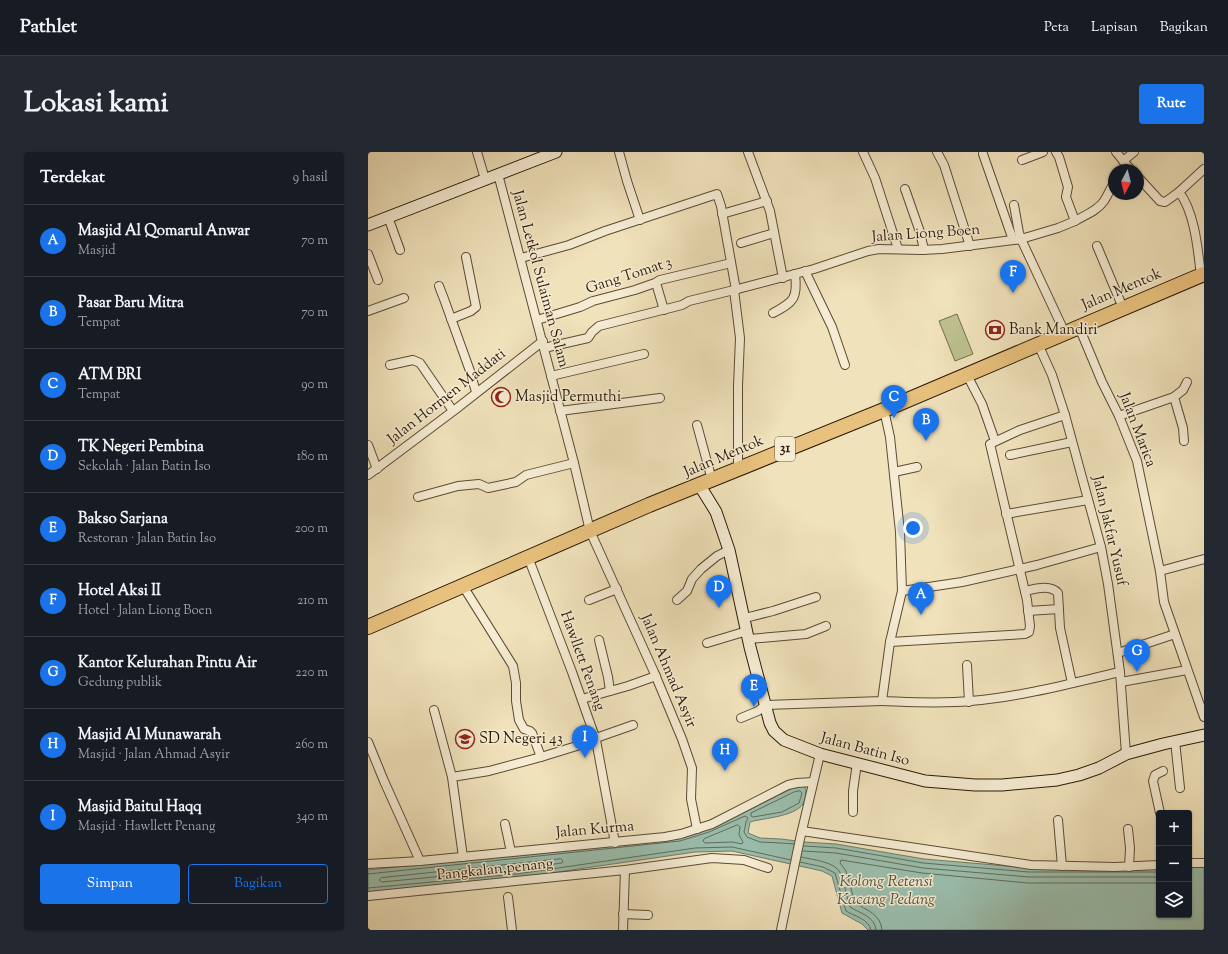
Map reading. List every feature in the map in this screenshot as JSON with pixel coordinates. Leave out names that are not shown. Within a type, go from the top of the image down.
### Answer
[{"type":"highway","name":"Jalan Mentok","points":[[368,627],[649,505],[884,410],[1202,275]]},
{"type":"street","points":[[477,152],[485,179]]},
{"type":"street","points":[[368,225],[556,152]]},
{"type":"street","points":[[619,152],[640,220]]},
{"type":"street","points":[[748,152],[770,211],[783,278]]},
{"type":"street","points":[[863,152],[875,178],[898,249]]},
{"type":"street","points":[[937,152],[944,165],[970,246]]},
{"type":"street","points":[[1022,160],[1043,152]]},
{"type":"street","points":[[1056,152],[1059,157],[1068,187],[1066,196],[1074,221]]},
{"type":"street","points":[[1116,152],[1126,164]]},
{"type":"street","points":[[1123,161],[1134,152]]},
{"type":"street","points":[[983,154],[1017,240],[1064,333]]},
{"type":"street","points":[[1144,183],[1163,202],[1167,201],[1179,192],[1204,170]]},
{"type":"street","name":"Jalan Letkol Sulaiman Salam","points":[[498,174],[574,462],[590,531]]},
{"type":"street","points":[[905,189],[920,232],[924,250]]},
{"type":"street","points":[[1179,192],[1186,202],[1196,239],[1202,275]]},
{"type":"street","name":"Jalan Liong Boen","points":[[543,344],[588,338],[599,326],[682,306],[689,301],[783,278],[868,251],[879,249],[924,250],[1017,240],[1058,228],[1074,221],[1098,208],[1105,200],[1108,193]]},
{"type":"street","points":[[521,258],[569,245],[605,231],[716,194],[718,195],[731,263],[740,338],[738,386],[738,469]]},
{"type":"street","points":[[722,214],[767,201]]},
{"type":"street","points":[[1014,205],[1019,233],[1017,240]]},
{"type":"street","points":[[388,217],[400,250]]},
{"type":"street","points":[[741,243],[774,233]]},
{"type":"street","points":[[1097,246],[1123,308]]},
{"type":"street","points":[[368,254],[378,280]]},
{"type":"street","points":[[451,320],[471,311],[476,307],[466,257]]},
{"type":"street","name":"Gang Tomat 3","points":[[537,320],[660,280],[731,263]]},
{"type":"street","points":[[805,271],[832,327],[845,365]]},
{"type":"street","points":[[773,312],[786,306],[796,294],[797,289],[795,274]]},
{"type":"street","points":[[656,282],[664,310]]},
{"type":"street","points":[[439,286],[470,371],[476,392]]},
{"type":"street","points":[[368,311],[404,298]]},
{"type":"street","name":"Jalan Marica","points":[[1079,327],[1102,382],[1119,416],[1137,461],[1160,571],[1164,602],[1175,634]]},
{"type":"street","name":"Jalan Hormen Maddati","points":[[368,475],[476,392],[543,344]]},
{"type":"street","name":"Jalan Jakfar Yusuf","points":[[1038,344],[1052,375],[1065,415],[1101,547],[1118,652],[1126,754]]},
{"type":"street","points":[[551,376],[644,354]]},
{"type":"street","points":[[390,364],[413,360],[420,363],[453,411]]},
{"type":"street","points":[[890,642],[1025,634],[1029,632],[1030,629],[1024,591],[1006,514],[993,442],[982,404],[967,375]]},
{"type":"street","points":[[1119,416],[1174,397],[1183,390],[1187,382]]},
{"type":"street","points":[[1174,397],[1183,428],[1184,441]]},
{"type":"street","points":[[560,411],[660,398]]},
{"type":"street","points":[[882,701],[890,642],[902,591],[900,532],[890,437],[884,410]]},
{"type":"street","points":[[993,442],[1020,430],[1065,415]]},
{"type":"street","points":[[697,425],[706,483]]},
{"type":"street","points":[[1010,455],[1072,442]]},
{"type":"street","points":[[368,445],[377,469]]},
{"type":"street","points":[[418,497],[458,486],[479,484],[488,488],[516,482],[526,476],[574,462]]},
{"type":"street","points":[[894,472],[917,468]]},
{"type":"street","name":"Jalan Batin Iso","points":[[706,483],[729,550],[770,723],[778,736],[784,740],[820,754],[925,781],[1002,785],[1057,780],[1079,775],[1098,768],[1126,754],[1204,735]]},
{"type":"street","points":[[1006,514],[1088,500]]},
{"type":"street","name":"Jalan Ahmad Asyir","points":[[590,531],[673,715],[692,768],[691,798],[697,829]]},
{"type":"street","points":[[902,591],[962,582],[1037,565],[1101,547]]},
{"type":"street","points":[[677,600],[687,591],[692,579],[700,569],[717,556],[729,550]]},
{"type":"street","name":"Hawllett Penang","points":[[528,557],[596,739],[614,843]]},
{"type":"street","points":[[1160,571],[1204,559]]},
{"type":"street","points":[[463,586],[513,666],[519,720],[524,729],[532,733],[540,757]]},
{"type":"street","points":[[1024,591],[1043,588],[1056,591],[1058,593],[1060,628],[1072,683]]},
{"type":"street","points":[[589,600],[617,589]]},
{"type":"street","points":[[745,618],[773,611],[816,597]]},
{"type":"street","points":[[1028,612],[1059,609]]},
{"type":"street","points":[[707,643],[748,635],[806,634],[826,626]]},
{"type":"street","points":[[1118,652],[1175,634],[1204,717]]},
{"type":"street","points":[[599,640],[610,691]]},
{"type":"street","points":[[967,665],[970,702]]},
{"type":"street","points":[[1121,682],[1187,670]]},
{"type":"street","points":[[741,718],[758,711],[766,705],[882,701],[948,703],[970,702],[1022,694],[1120,672]]},
{"type":"street","points":[[582,699],[656,676]]},
{"type":"street","points":[[434,710],[452,776],[463,857]]},
{"type":"street","points":[[452,776],[489,771],[540,757],[633,725]]},
{"type":"street","points":[[1175,741],[1180,788]]},
{"type":"street","points":[[368,742],[420,861]]},
{"type":"street","points":[[781,930],[820,754]]},
{"type":"street","points":[[853,812],[853,791],[857,763]]},
{"type":"street","points":[[1159,810],[1153,781],[1155,775],[1163,771]]},
{"type":"street","name":"Jalan Kurma","points":[[368,864],[420,861],[665,837],[712,824],[788,785],[813,782]]},
{"type":"street","points":[[1058,820],[1062,866]]},
{"type":"street","points":[[505,824],[510,852]]},
{"type":"street","points":[[1128,829],[1130,848],[1129,867]]},
{"type":"street","points":[[801,835],[1031,866],[1129,867],[1156,865]]},
{"type":"street","name":"Pangkalan,penang","points":[[368,896],[625,870],[712,858],[744,860],[768,868]]},
{"type":"street","points":[[1192,864],[1204,863]]},
{"type":"street","points":[[622,930],[625,870]]},
{"type":"street","points":[[508,897],[512,930]]},
{"type":"street","points":[[623,914],[648,915]]},
{"type":"green space","points":[[957,314],[973,354],[955,361],[939,321]]},
{"type":"water","name":"Kolong Retensi Kacang Pedang","points":[[804,786],[806,789],[805,799],[799,808],[786,814],[750,822],[748,833],[760,838],[836,844],[924,859],[1030,868],[1156,868],[1156,918],[1192,918],[1192,868],[1204,867],[1204,930],[868,930],[862,924],[842,913],[832,876],[822,871],[732,851],[695,852],[517,878],[368,892],[368,870],[527,853],[708,828],[793,788]]},
{"type":"place","name":"Hotel Aksi II","points":[[1013,293]]},
{"type":"place","name":"Bank Mandiri","points":[[995,330]]},
{"type":"place","name":"Masjid Permuthi","points":[[501,397]]},
{"type":"place","name":"ATM BRI","points":[[894,418]]},
{"type":"place","name":"Pasar Baru Mitra","points":[[926,441]]},
{"type":"place","name":"TK Negeri Pembina","points":[[719,608]]},
{"type":"place","name":"Masjid Al Qomarul Anwar","points":[[921,615]]},
{"type":"place","name":"Kantor Kelurahan Pintu Air","points":[[1137,672]]},
{"type":"place","name":"Bakso Sarjana","points":[[754,707]]},
{"type":"place","name":"SD Negeri 43","points":[[465,739]]},
{"type":"place","name":"Masjid Baitul Haqq","points":[[585,758]]},
{"type":"place","name":"Masjid Al Munawarah","points":[[725,771]]}]
